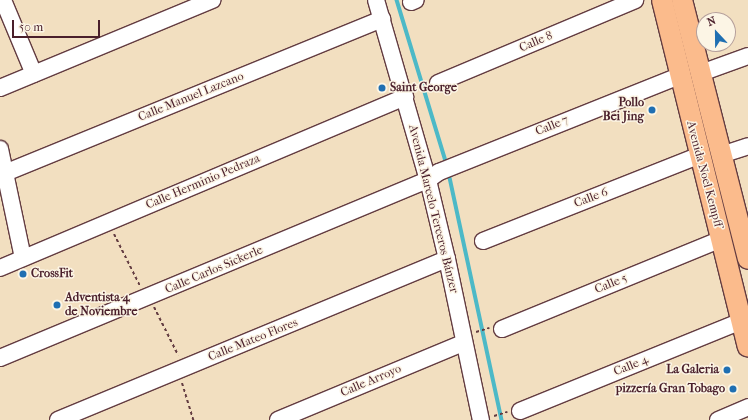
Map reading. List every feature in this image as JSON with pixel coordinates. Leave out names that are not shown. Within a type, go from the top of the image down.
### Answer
[{"type":"main road","name":"Avenida Noel Kempff","points":[[662,0],[698,156],[722,246],[745,314],[748,347]]},
{"type":"main road","name":"Avenida Noel Kempff","points":[[683,8],[701,73],[718,146],[746,239],[748,259]]},
{"type":"main road","points":[[683,8],[681,28],[684,60],[679,76],[689,85],[718,146]]},
{"type":"street","points":[[3,0],[34,74]]},
{"type":"street","points":[[0,88],[212,0]]},
{"type":"street","name":"Avenida Marcelo Terceros Bánzer","points":[[376,0],[405,97],[433,176],[447,259],[468,338],[486,418]]},
{"type":"street","name":"Calle 8","points":[[438,84],[635,0]]},
{"type":"street","name":"Calle Manuel Lazcano","points":[[2,174],[382,19]]},
{"type":"street","points":[[701,73],[748,56]]},
{"type":"street","name":"Calle 7","points":[[433,176],[459,164],[679,76]]},
{"type":"street","name":"Calle Herminio Pedraza","points":[[0,268],[405,97]]},
{"type":"street","points":[[718,146],[748,146]]},
{"type":"street","points":[[0,149],[2,174],[23,258]]},
{"type":"street","name":"Calle 6","points":[[483,241],[698,156]]},
{"type":"street","name":"Calle Carlos Sickerle","points":[[0,358],[433,176]]},
{"type":"street","name":"Calle 5","points":[[497,328],[722,246]]},
{"type":"street","name":"Calle Mateo Flores","points":[[58,420],[447,259]]},
{"type":"street","name":"Calle 4","points":[[514,411],[745,314]]},
{"type":"street","name":"Calle Arroyo","points":[[278,420],[468,338]]},
{"type":"street","points":[[718,420],[748,408]]},
{"type":"path","points":[[468,338],[497,328]]},
{"type":"path","points":[[178,370],[192,420]]},
{"type":"path","points":[[486,418],[514,411]]},
{"type":"waterway","points":[[397,0],[447,165]]},
{"type":"waterway","points":[[449,173],[502,420]]},
{"type":"place","name":"Saint George","points":[[382,88]]},
{"type":"place","name":"Pollo Bei Jing","points":[[652,110]]},
{"type":"place","name":"CrossFit","points":[[23,274]]},
{"type":"place","name":"Adventista 4 de Noviembre","points":[[57,305]]},
{"type":"place","name":"La Galeria","points":[[727,370]]},
{"type":"place","name":"pizzería Gran Tobago","points":[[733,389]]}]
